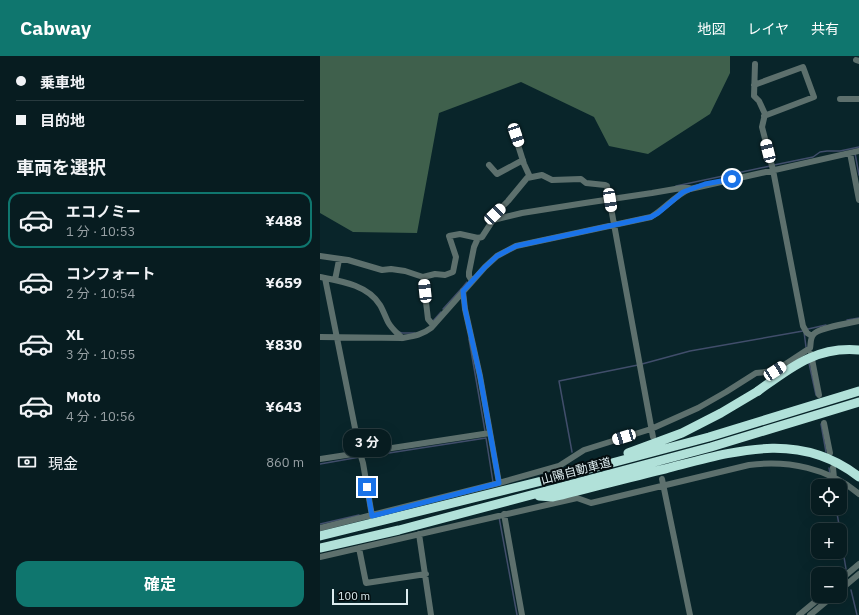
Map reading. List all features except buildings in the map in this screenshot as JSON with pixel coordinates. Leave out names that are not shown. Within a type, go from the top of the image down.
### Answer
[{"type":"highway","points":[[578,472],[682,433],[758,391],[796,364],[815,355],[833,350],[859,350]]},
{"type":"highway","name":"山陽自動車道","points":[[320,536],[578,472],[709,437],[859,391]]},
{"type":"highway","name":"山陽自動車道","points":[[320,548],[398,530],[531,495],[581,486],[859,402]]},
{"type":"highway","points":[[581,486],[722,454],[761,448],[778,448],[818,456],[838,464],[859,477]]},
{"type":"street","points":[[755,64],[754,96],[759,101],[765,114],[762,127],[772,167],[803,326],[812,336]]},
{"type":"street","points":[[754,85],[803,67],[814,97],[764,116]]},
{"type":"street","points":[[840,99],[859,99]]},
{"type":"street","points":[[512,126],[530,177]]},
{"type":"street","points":[[320,337],[402,338],[424,333],[485,267],[497,256],[516,246],[651,217],[683,192],[690,189],[772,167],[855,152],[859,200]]},
{"type":"street","points":[[489,165],[497,174],[523,160]]},
{"type":"street","points":[[472,281],[469,276],[469,272],[474,247],[479,238],[482,237],[495,218],[495,214],[527,178],[542,175],[552,180],[581,179],[586,183],[606,185],[610,199],[652,437]]},
{"type":"street","points":[[495,218],[680,188],[690,189]]},
{"type":"street","points":[[320,256],[339,260],[348,260],[382,270],[391,269],[405,271],[423,277],[435,274],[445,275],[453,272],[456,257],[449,236],[460,234],[479,238]]},
{"type":"street","points":[[336,278],[339,260]]},
{"type":"street","points":[[423,277],[428,319],[432,324]]},
{"type":"street","points":[[371,513],[338,338],[322,278],[336,278],[354,285],[377,300],[388,323],[402,338]]},
{"type":"street","points":[[463,291],[465,309],[480,376],[486,433],[496,484]]},
{"type":"street","points":[[819,395],[810,348],[812,336],[824,329],[859,321]]},
{"type":"street","points":[[320,528],[371,513],[496,484],[559,466],[584,450],[651,429],[698,408],[756,373],[775,371],[810,348]]},
{"type":"street","points":[[824,423],[830,453]]},
{"type":"street","points":[[320,459],[360,456],[486,433]]},
{"type":"street","points":[[320,557],[577,498],[591,503],[663,482],[760,463],[784,463],[798,466],[832,477],[859,494]]},
{"type":"street","points":[[832,477],[833,468]]},
{"type":"street","points":[[663,482],[690,615]]},
{"type":"street","points":[[500,515],[522,615]]},
{"type":"street","points":[[419,534],[431,615]]},
{"type":"street","points":[[359,548],[366,583],[426,574]]},
{"type":"street","points":[[847,574],[859,564]]},
{"type":"street","points":[[847,584],[859,574]]},
{"type":"street","points":[[799,615],[814,603]]},
{"type":"street","points":[[810,615],[825,603]]},
{"type":"green space","points":[[320,56],[730,56],[730,73],[710,114],[648,154],[609,146],[594,117],[521,82],[439,113],[417,233],[353,232],[320,213]]},
{"type":"waterway","points":[[774,165],[813,157],[820,152],[840,151],[859,147]]},
{"type":"waterway","points":[[855,153],[859,175]]},
{"type":"waterway","points":[[676,186],[770,166]]},
{"type":"waterway","points":[[462,288],[467,282]]},
{"type":"waterway","points":[[443,309],[462,288]]},
{"type":"waterway","points":[[433,321],[441,312]]},
{"type":"waterway","points":[[847,320],[859,318]]},
{"type":"waterway","points":[[808,329],[826,325]]},
{"type":"waterway","points":[[642,364],[690,351],[803,331]]},
{"type":"waterway","points":[[399,332],[415,333]]},
{"type":"waterway","points":[[804,332],[806,347]]},
{"type":"waterway","points":[[469,339],[485,431]]},
{"type":"waterway","points":[[809,363],[816,395]]},
{"type":"waterway","points":[[572,452],[559,381],[638,365]]},
{"type":"waterway","points":[[821,424],[826,452]]},
{"type":"waterway","points":[[363,457],[486,438],[493,482]]},
{"type":"waterway","points":[[320,464],[360,457]]},
{"type":"waterway","points":[[829,468],[830,474]]},
{"type":"waterway","points":[[320,524],[359,515]]},
{"type":"waterway","points":[[837,515],[839,523]]},
{"type":"waterway","points":[[499,517],[517,615]]},
{"type":"waterway","points":[[844,559],[846,567]]},
{"type":"waterway","points":[[851,590],[857,615]]},
{"type":"route","points":[[367,487],[372,516],[499,483],[480,376],[465,309],[463,291],[497,256],[516,246],[527,243],[614,226],[651,217],[683,192],[705,184],[732,179]]}]
